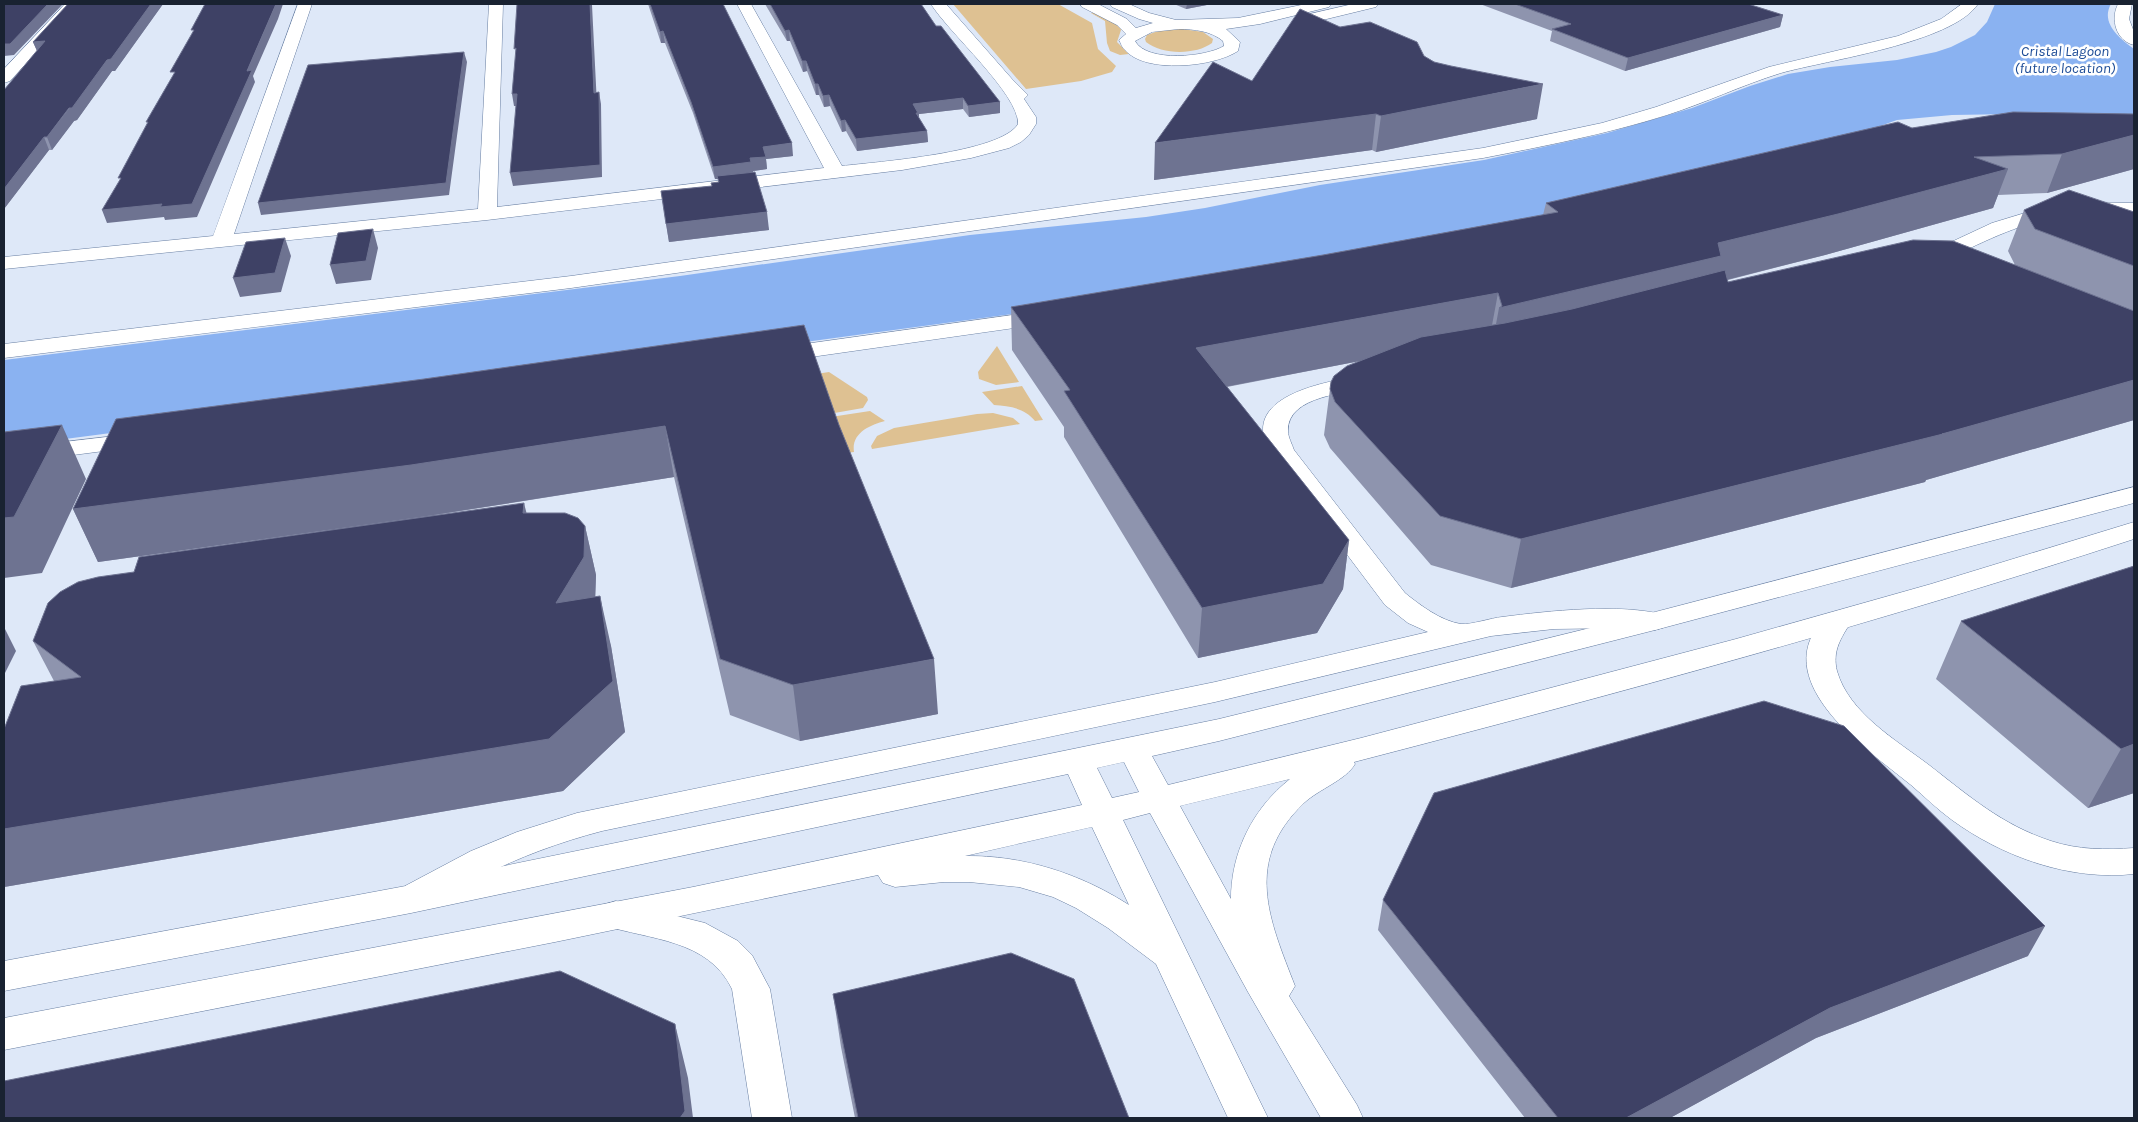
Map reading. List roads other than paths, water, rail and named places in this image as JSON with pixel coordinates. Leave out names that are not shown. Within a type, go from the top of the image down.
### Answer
[{"type":"street","points":[[4,78],[73,4]]},
{"type":"street","points":[[221,242],[305,4]]},
{"type":"street","points":[[487,214],[496,4]]},
{"type":"street","points":[[744,4],[836,172]]},
{"type":"street","points":[[4,263],[487,214],[976,156],[997,152],[1027,140],[1036,133],[1040,125],[1039,118],[938,4]]},
{"type":"street","points":[[1087,4],[1122,22],[1132,34]]},
{"type":"street","points":[[1117,4],[1144,16],[1179,25]]},
{"type":"street","points":[[1196,26],[1221,32],[1232,42],[1232,48],[1225,53],[1205,59],[1179,61],[1162,59],[1134,51],[1128,46],[1127,40],[1132,34],[1152,27],[1239,23],[1322,4]]},
{"type":"street","points":[[1232,42],[1251,32],[1370,4]]},
{"type":"street","points":[[4,351],[571,282],[1178,198],[1509,149],[1619,124],[1670,108],[1775,70],[1903,39],[1946,22],[1971,4]]},
{"type":"street","points":[[2124,4],[2120,12],[2120,22],[2134,40]]},
{"type":"street","points":[[1979,278],[1942,262],[1950,255],[1954,248],[2034,214],[2087,207],[2134,209]]},
{"type":"street","points":[[757,357],[1066,314]]},
{"type":"street","points":[[1389,378],[1318,390],[1304,395],[1288,406],[1277,419],[1276,440],[1395,599],[1419,618],[1446,630],[1462,634]]},
{"type":"street","points":[[4,457],[160,438]]},
{"type":"street","points":[[4,976],[412,899],[1219,730],[1655,621],[2134,495]]},
{"type":"street","points":[[4,1034],[790,880],[1159,799],[1372,747],[1837,622],[2134,530]]},
{"type":"street","points":[[412,899],[442,881],[497,853],[569,827],[1215,692],[1491,627],[1554,620],[1655,621]]},
{"type":"street","points":[[1837,622],[1828,632],[1820,657],[1822,671],[1835,698],[1857,724],[1950,800],[1978,821],[2028,846],[2082,860],[2108,863],[2134,861]]},
{"type":"street","points":[[1290,1034],[1256,930],[1249,898],[1249,877],[1253,856],[1260,836],[1272,816],[1288,798],[1307,782],[1372,747]]},
{"type":"street","points":[[1133,749],[1212,900],[1290,1034],[1343,1118]]},
{"type":"street","points":[[1078,761],[1248,1118]]},
{"type":"street","points":[[790,880],[813,882],[861,880],[915,870],[944,868],[1003,871],[1059,886],[1088,898],[1114,913],[1170,954]]},
{"type":"street","points":[[616,915],[692,933],[725,951],[739,965],[751,990],[772,1118]]},
{"type":"water","name":"Cristal Lagoon (future location)","points":[[1995,4],[2111,4],[2108,18],[2113,30],[2134,49],[2134,124],[2013,114],[1952,115],[1897,120],[1852,136],[1618,204],[1116,300],[4,447],[4,360],[680,276],[970,235],[1146,217],[1205,208],[1320,185],[1484,160],[1607,133],[1692,108],[1788,74],[1830,67],[1897,60],[1936,52],[1975,35],[1987,22]]}]
